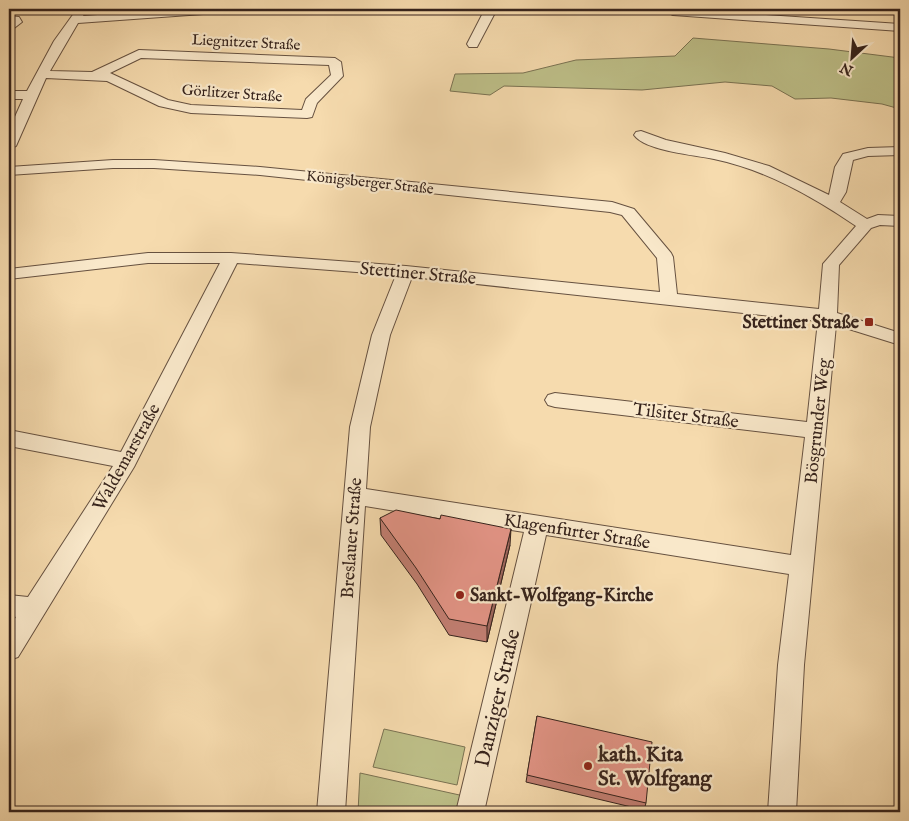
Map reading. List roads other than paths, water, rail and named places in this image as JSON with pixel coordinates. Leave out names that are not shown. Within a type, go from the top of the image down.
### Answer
[{"type":"street","points":[[9,146],[42,74],[74,20],[83,9]]},
{"type":"street","points":[[74,20],[217,10],[357,9]]},
{"type":"street","points":[[473,44],[491,9]]},
{"type":"street","points":[[825,9],[828,22]]},
{"type":"street","points":[[673,12],[900,28]]},
{"type":"street","name":"Liegnitzer Straße","points":[[97,75],[139,54],[335,62],[337,76],[311,102],[307,114]]},
{"type":"street","name":"Görlitzer Straße","points":[[42,74],[97,75],[120,81],[164,103],[178,107],[307,114]]},
{"type":"street","points":[[9,95],[32,95]]},
{"type":"street","points":[[641,135],[655,141],[725,156],[772,171],[809,188],[864,225],[878,220],[900,221]]},
{"type":"street","points":[[832,202],[838,194],[844,163],[848,157],[868,152],[900,151]]},
{"type":"street","name":"Königsberger Straße","points":[[9,171],[113,164],[154,164],[260,171],[612,207],[628,212],[665,257],[669,300]]},
{"type":"street","name":"Bösgrunder Weg","points":[[782,812],[790,665],[828,316],[831,264],[864,225]]},
{"type":"street","name":"Stettiner Straße","points":[[9,274],[148,258],[231,258],[406,271],[828,316],[900,339]]},
{"type":"street","name":"Waldemarstraße","points":[[9,650],[127,462],[231,258]]},
{"type":"street","name":"Breslauer Straße","points":[[331,812],[360,428],[381,335],[406,271]]},
{"type":"street","name":"Tilsiter Straße","points":[[555,400],[816,431]]},
{"type":"street","points":[[9,438],[127,462]]},
{"type":"street","name":"Klagenfurter Straße","points":[[354,496],[800,566]]},
{"type":"street","name":"Danziger Straße","points":[[470,812],[537,525]]},
{"type":"street","points":[[9,605],[35,609]]},
{"type":"place","name":"Stettiner Straße","points":[[869,322]]},
{"type":"place","name":"Sankt-Wolfgang-Kirche","points":[[460,595]]},
{"type":"place","name":"kath. Kita St. Wolfgang","points":[[588,766]]}]
